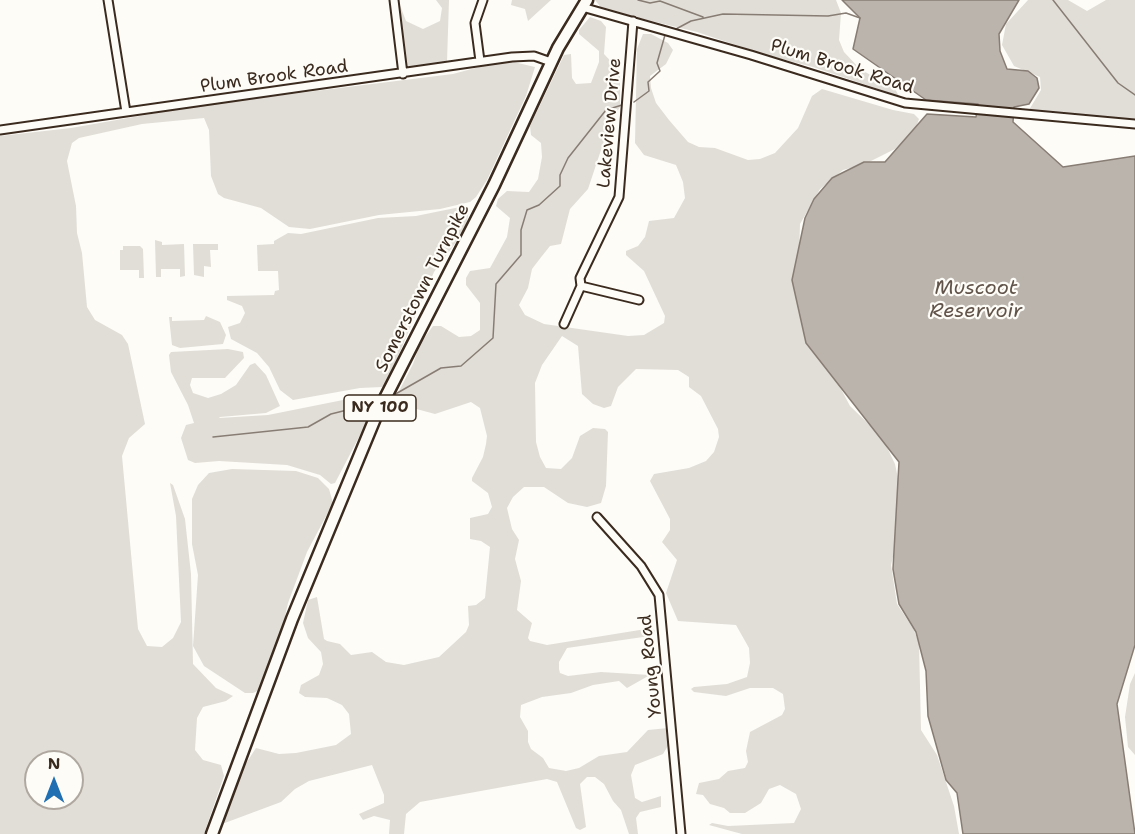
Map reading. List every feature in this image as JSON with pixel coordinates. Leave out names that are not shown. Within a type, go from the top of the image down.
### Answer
[{"type":"main road","name":"Somerstown Turnpike","points":[[212,834],[292,619],[372,426],[494,185],[551,62],[585,4]]},
{"type":"street","points":[[108,0],[126,112]]},
{"type":"street","points":[[394,0],[403,74]]},
{"type":"street","points":[[480,61],[475,23],[483,0]]},
{"type":"street","name":"Plum Brook Road","points":[[585,4],[633,21],[904,103],[974,111],[1135,123]]},
{"type":"street","name":"Lakeview Drive","points":[[564,324],[581,286],[580,278],[619,197],[633,21]]},
{"type":"street","name":"Plum Brook Road","points":[[0,130],[403,74],[480,61],[534,56],[551,62]]},
{"type":"street","points":[[581,286],[639,300]]},
{"type":"street","name":"Young Road","points":[[597,517],[641,566],[659,596],[681,834]]},
{"type":"shaded area","points":[[398,0],[406,21],[423,29],[440,21],[442,8],[436,0],[449,0],[447,62],[407,67]]},
{"type":"shaded area","points":[[512,0],[551,0],[528,21],[525,9],[511,5]]},
{"type":"shaded area","points":[[595,0],[836,0],[841,13],[839,40],[844,52],[860,69],[895,89],[899,96],[697,32],[602,9]]},
{"type":"shaded area","points":[[1028,0],[1068,0],[1087,11],[1106,0],[1135,0],[1135,119],[1029,110],[1041,90],[1040,77],[1014,66],[1002,45],[1006,24]]},
{"type":"shaded area","points":[[590,17],[601,21],[606,27],[604,54],[620,71],[620,107],[610,123],[588,189],[570,209],[561,244],[550,246],[532,269],[528,288],[519,305],[525,315],[544,324],[628,336],[644,335],[664,323],[665,316],[644,271],[626,255],[626,251],[638,246],[645,237],[649,221],[674,218],[685,198],[683,182],[676,165],[644,155],[635,143],[637,49],[643,34],[651,34],[668,43],[673,50],[666,64],[650,76],[651,88],[656,103],[669,120],[688,142],[699,147],[715,148],[748,160],[760,159],[775,153],[798,128],[812,96],[822,89],[914,114],[919,119],[915,130],[895,149],[865,164],[843,170],[820,189],[800,224],[799,256],[832,372],[850,406],[882,437],[895,464],[901,493],[896,544],[891,565],[897,604],[913,628],[919,643],[921,730],[937,755],[954,806],[959,834],[742,834],[709,825],[712,823],[728,826],[794,823],[801,809],[796,794],[780,785],[769,789],[761,803],[745,813],[730,813],[724,808],[710,804],[703,795],[696,794],[699,783],[719,779],[728,771],[745,768],[748,762],[746,751],[750,732],[782,715],[785,709],[783,694],[773,688],[750,688],[726,696],[694,692],[691,689],[694,687],[727,684],[747,677],[750,663],[749,648],[736,625],[678,621],[666,593],[677,560],[662,542],[670,530],[670,519],[650,481],[654,474],[689,468],[706,461],[714,452],[719,437],[718,429],[701,396],[689,387],[689,377],[678,370],[636,369],[618,387],[611,406],[604,408],[593,404],[582,394],[578,346],[562,336],[542,365],[535,383],[536,442],[540,457],[546,468],[561,469],[572,458],[580,436],[593,428],[605,429],[608,432],[606,486],[601,503],[587,507],[568,503],[544,487],[524,487],[513,497],[507,508],[512,529],[519,540],[515,559],[521,581],[517,610],[532,623],[528,638],[530,641],[547,645],[652,628],[655,631],[650,636],[567,648],[559,662],[560,673],[568,676],[601,672],[650,675],[627,688],[619,681],[593,685],[571,693],[542,697],[521,705],[520,717],[528,731],[528,742],[531,749],[543,758],[549,768],[566,771],[579,768],[599,756],[627,752],[648,730],[668,728],[669,744],[663,754],[635,765],[631,775],[635,798],[642,802],[661,796],[661,807],[640,812],[636,818],[638,834],[629,834],[621,810],[604,784],[595,777],[587,777],[580,784],[586,827],[580,830],[576,828],[557,782],[547,779],[420,802],[406,814],[404,834],[389,834],[390,820],[374,816],[363,820],[359,814],[384,803],[384,795],[372,765],[309,781],[295,789],[281,802],[222,824],[243,768],[256,748],[279,754],[296,753],[336,745],[351,734],[349,714],[342,705],[327,698],[305,697],[299,693],[301,685],[319,675],[323,664],[321,652],[308,638],[303,623],[308,600],[317,597],[324,639],[340,644],[351,655],[372,652],[386,662],[404,665],[439,657],[466,632],[469,625],[468,606],[476,605],[485,598],[490,547],[481,541],[470,539],[470,518],[488,514],[492,507],[488,493],[472,481],[483,457],[487,436],[480,408],[471,402],[435,414],[409,407],[399,401],[397,395],[413,364],[420,344],[433,326],[441,326],[459,337],[471,336],[480,330],[480,303],[466,285],[466,278],[470,271],[490,268],[507,237],[510,218],[496,206],[498,199],[507,191],[529,192],[538,179],[542,157],[541,143],[531,135],[530,126],[564,55],[571,54],[572,78],[576,84],[591,83],[599,62],[599,51],[579,34],[579,30]]},
{"type":"shaded area","points":[[505,60],[535,67],[526,96],[487,180],[476,197],[470,202],[440,209],[379,215],[310,229],[289,227],[261,208],[224,198],[218,194],[211,176],[209,130],[204,118],[142,124],[79,138],[72,143],[67,161],[76,206],[77,233],[82,253],[87,307],[95,320],[122,335],[128,344],[145,424],[129,438],[122,456],[138,629],[147,646],[162,647],[173,638],[181,622],[176,516],[170,483],[173,485],[185,519],[191,574],[193,664],[216,688],[233,696],[226,701],[203,707],[197,718],[195,750],[203,760],[221,765],[224,776],[204,834],[0,834],[0,136],[71,128],[202,105],[453,74]]},
{"type":"shaded area","points":[[465,206],[469,211],[465,230],[434,272],[387,382],[382,387],[360,388],[293,400],[280,390],[269,367],[257,353],[231,339],[228,327],[240,323],[245,313],[242,306],[227,300],[227,296],[274,295],[275,291],[279,290],[278,271],[258,271],[257,245],[274,244],[274,241],[288,233],[301,234],[378,218],[416,216]]},
{"type":"shaded area","points":[[155,240],[162,242],[162,245],[184,244],[185,276],[180,277],[180,269],[161,269],[161,277],[156,277]]},
{"type":"shaded area","points":[[193,244],[218,244],[218,250],[210,250],[211,267],[204,266],[204,277],[194,275]]},
{"type":"shaded area","points":[[123,246],[140,246],[143,249],[144,278],[139,278],[139,270],[120,270],[120,250],[123,250]]},
{"type":"shaded area","points":[[206,316],[220,322],[226,335],[223,344],[180,348],[172,345],[169,317],[172,317],[172,321],[204,320]]},
{"type":"shaded area","points":[[228,349],[243,352],[244,358],[225,378],[192,378],[190,385],[193,393],[208,398],[221,394],[236,385],[250,365],[255,363],[266,375],[280,406],[266,413],[219,418],[268,415],[363,396],[374,400],[370,416],[335,483],[331,484],[320,475],[287,465],[219,461],[195,463],[188,460],[181,438],[186,425],[194,423],[188,405],[171,372],[169,355],[171,352]]},
{"type":"shaded area","points":[[232,469],[296,471],[318,478],[329,489],[333,503],[307,552],[288,603],[278,648],[260,690],[253,693],[245,693],[204,666],[193,646],[198,575],[192,544],[192,499],[198,485],[209,473]]},
{"type":"shaded area","points":[[1135,673],[1135,755],[1128,747],[1125,717],[1130,684]]},
{"type":"water","name":"Muscoot Reservoir","points":[[842,0],[1019,0],[999,34],[1000,51],[1007,69],[1028,71],[1037,78],[1039,88],[1029,104],[1014,107],[1013,122],[1063,167],[1135,156],[1135,645],[1117,704],[1135,834],[963,834],[957,793],[946,780],[928,716],[926,671],[916,632],[899,604],[893,569],[899,462],[806,343],[792,280],[805,218],[814,199],[832,178],[864,162],[885,162],[927,114],[976,117],[978,104],[926,100],[853,49],[860,18]]},
{"type":"waterway","points":[[638,0],[650,3],[660,1],[703,17]]},
{"type":"waterway","points":[[1053,0],[1118,83],[1135,95]]},
{"type":"waterway","points":[[676,29],[691,21],[723,14],[828,16],[846,13],[860,18]]},
{"type":"waterway","points":[[634,102],[649,91],[648,82],[660,71],[657,63],[665,35]]},
{"type":"waterway","points":[[392,396],[441,368],[461,366],[493,338],[496,284],[521,255],[521,230],[527,210],[539,205],[560,186],[560,175],[568,158],[606,110],[622,105]]},
{"type":"waterway","points":[[213,437],[308,427],[331,414],[371,404]]}]
